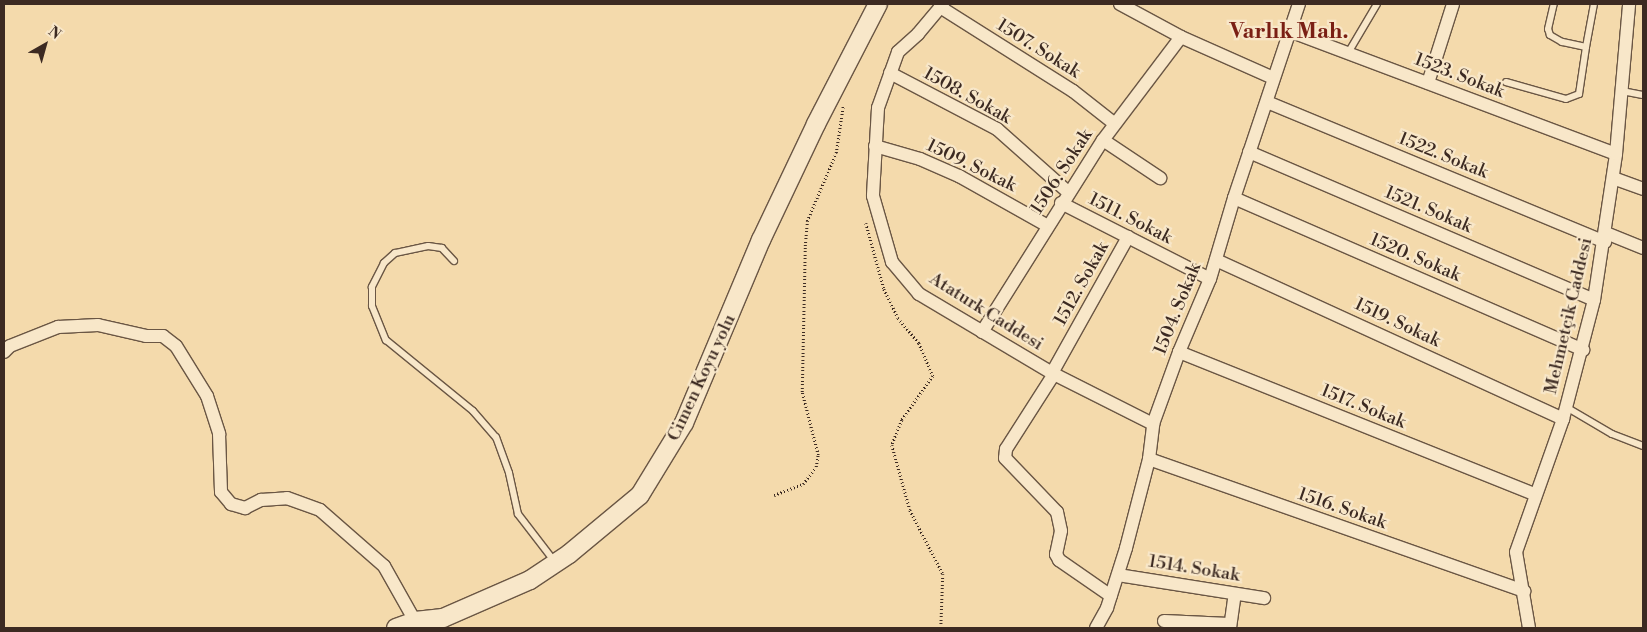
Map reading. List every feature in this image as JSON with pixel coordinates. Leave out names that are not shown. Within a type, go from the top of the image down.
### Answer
[{"type":"street","name":"Cimen Koyu yolu","points":[[422,625],[443,618],[530,580],[556,563],[640,495],[671,445],[812,132],[878,4]]},
{"type":"street","points":[[1120,4],[1182,37],[1273,78]]},
{"type":"street","name":"1504. Sokak","points":[[1096,628],[1111,596],[1118,575],[1149,459],[1153,424],[1179,352],[1210,279],[1234,198],[1298,4]]},
{"type":"street","name":"Mehmetçik Caddesi","points":[[1529,628],[1516,552],[1534,494],[1565,413],[1583,350],[1594,300],[1606,238],[1616,154],[1629,4]]},
{"type":"street","name":"Ataturk Caddesi","points":[[941,5],[918,34],[898,52],[878,108],[874,203],[892,262],[906,281],[919,294],[1053,374],[1153,424]]},
{"type":"street","name":"1507. Sokak","points":[[941,5],[1073,91],[1115,124]]},
{"type":"street","points":[[1428,83],[1449,5]]},
{"type":"street","name":"1523. Sokak","points":[[1289,31],[1616,154]]},
{"type":"street","name":"1506. Sokak","points":[[982,332],[1103,140],[1182,37]]},
{"type":"street","name":"1508. Sokak","points":[[890,73],[997,129],[1069,193]]},
{"type":"street","name":"1522. Sokak","points":[[1267,102],[1606,238],[1643,248]]},
{"type":"street","points":[[1103,140],[1160,178]]},
{"type":"street","name":"1509. Sokak","points":[[875,146],[920,159],[959,176],[1048,226]]},
{"type":"street","name":"1521. Sokak","points":[[1249,152],[1594,300]]},
{"type":"street","points":[[1613,178],[1643,189]]},
{"type":"street","name":"1520. Sokak","points":[[1234,198],[1583,350]]},
{"type":"street","name":"1511. Sokak","points":[[1061,204],[1210,279]]},
{"type":"street","name":"1512. Sokak","points":[[1111,596],[1059,560],[1056,554],[1061,531],[1057,512],[1005,458],[1006,449],[1053,374],[1128,237]]},
{"type":"street","name":"1519. Sokak","points":[[1216,260],[1565,413]]},
{"type":"street","points":[[4,352],[10,346],[58,327],[98,325],[146,336],[163,336],[176,346],[206,396],[219,434],[221,492],[231,504],[245,508],[260,500],[287,498],[320,510],[384,566],[422,625],[396,628]]},
{"type":"street","name":"1517. Sokak","points":[[1179,352],[1534,494]]},
{"type":"street","name":"1516. Sokak","points":[[1149,459],[1524,592]]},
{"type":"street","name":"1514. Sokak","points":[[1118,575],[1264,598]]},
{"type":"street","points":[[1164,621],[1230,626],[1235,594]]},
{"type":"lane","points":[[1348,53],[1377,4]]},
{"type":"lane","points":[[1554,4],[1548,29],[1550,35],[1562,42],[1586,47]]},
{"type":"lane","points":[[1506,82],[1566,98],[1576,97],[1594,4]]},
{"type":"lane","points":[[1622,91],[1643,95]]},
{"type":"lane","points":[[454,262],[442,248],[428,246],[396,253],[384,263],[372,287],[372,306],[386,340],[473,411],[496,437],[509,473],[518,514],[556,563]]},
{"type":"lane","points":[[1565,413],[1643,446]]},
{"type":"path","points":[[774,495],[803,484],[816,467],[818,455],[802,392],[807,221],[836,153],[844,98]]},
{"type":"path","points":[[874,203],[867,207],[866,226],[884,288],[898,318],[919,343],[933,376],[902,420],[892,445],[910,510],[943,574],[942,628]]},
{"type":"district","name":"Varlık Mah.","points":[[1289,32]]}]
